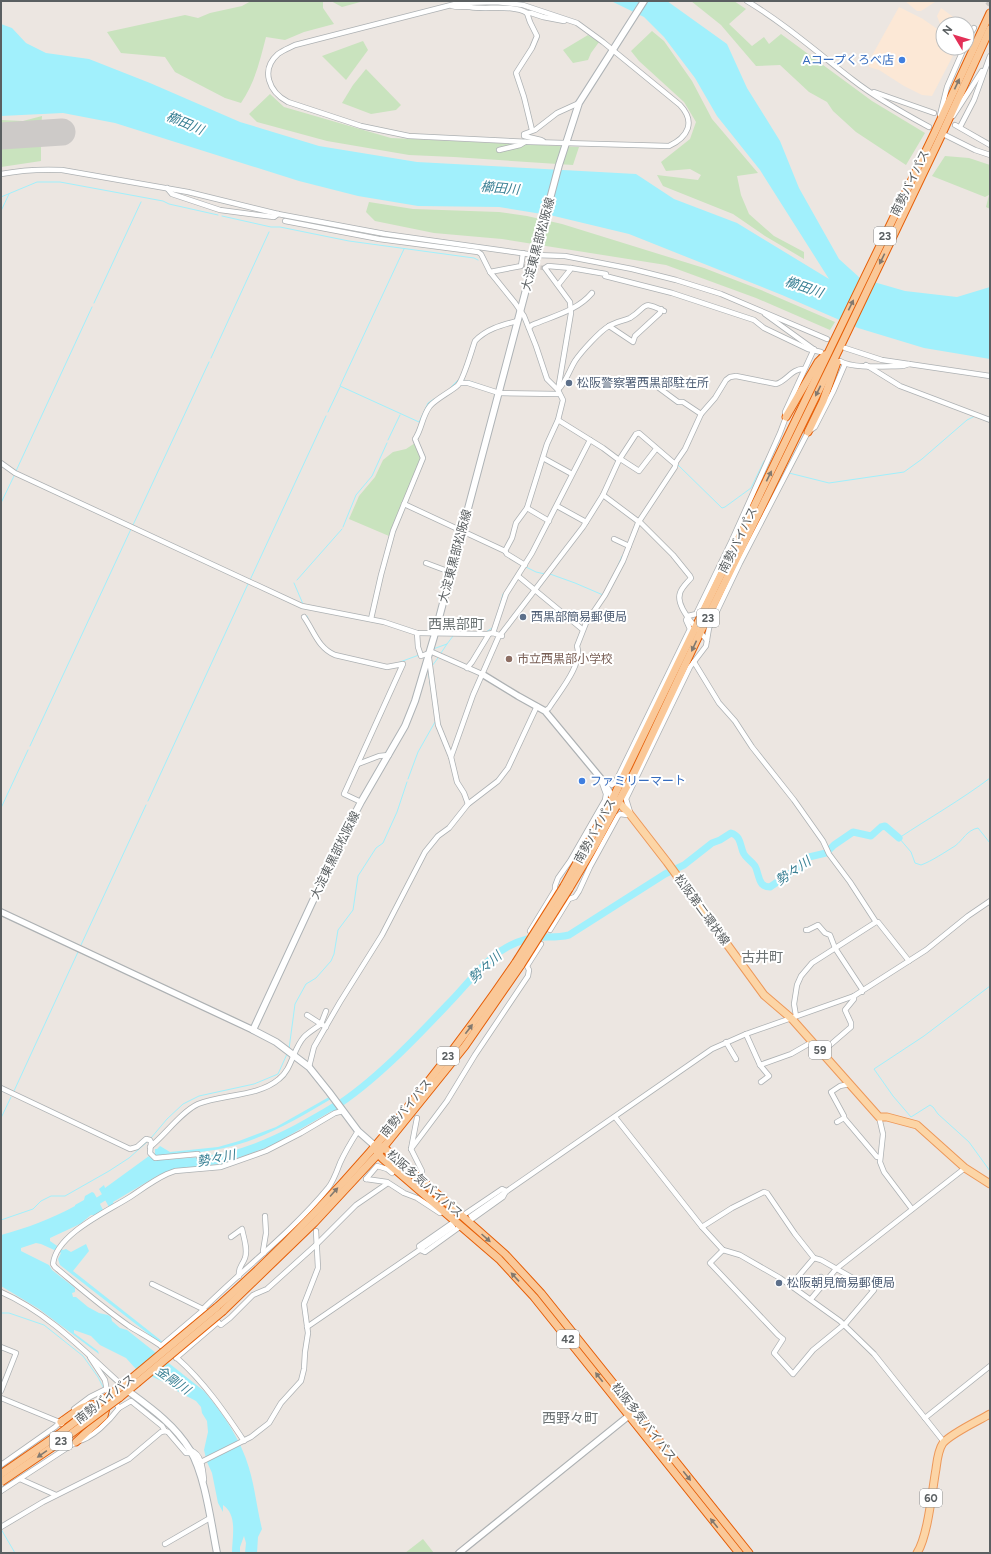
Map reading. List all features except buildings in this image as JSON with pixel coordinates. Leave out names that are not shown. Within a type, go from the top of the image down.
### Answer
[{"type":"highway","name":"南勢バイパス","points":[[698,630],[842,347],[940,134],[942,125],[990,13]]},
{"type":"highway","name":"南勢バイパス","points":[[942,125],[990,29]]},
{"type":"highway","name":"南勢バイパス","points":[[114,1397],[122,1385],[134,1380],[220,1309],[314,1223],[378,1154],[465,1046],[519,964],[566,888],[616,800],[834,341],[940,134]]},
{"type":"highway","points":[[808,432],[823,401],[842,347]]},
{"type":"highway","points":[[786,418],[818,362],[831,348]]},
{"type":"highway","name":"南勢バイパス","points":[[220,1309],[310,1218],[374,1146],[444,1061],[519,964]]},
{"type":"highway","name":"松阪多気バイパス","points":[[374,1146],[383,1148],[462,1216],[470,1219],[541,1293],[739,1553]]},
{"type":"highway","name":"松阪多気バイパス","points":[[374,1146],[378,1154],[444,1211],[454,1224],[461,1226],[499,1259],[534,1297],[748,1553]]},
{"type":"highway","name":"南勢バイパス","points":[[1,1474],[114,1397],[128,1391],[134,1380]]},
{"type":"highway","points":[[61,1423],[86,1406],[92,1404],[102,1406],[104,1416],[75,1440]]},
{"type":"highway","name":"南勢バイパス","points":[[1,1482],[60,1442],[102,1406]]},
{"type":"main road","name":"大淀東黒部松阪線","points":[[253,1030],[342,838],[405,726],[415,701],[565,144],[579,103],[644,1]]},
{"type":"main road","name":"松阪第二環状線","points":[[616,800],[680,878],[764,995],[794,1018],[812,1042],[879,1117]]},
{"type":"main road","points":[[253,1030],[290,1052],[309,1067],[358,1131],[374,1146]]},
{"type":"main road","points":[[879,1117],[887,1117],[917,1125],[965,1168],[990,1184]]},
{"type":"main road","points":[[128,1391],[168,1423],[190,1451],[197,1465],[204,1491],[217,1553]]},
{"type":"main road","points":[[944,1442],[990,1414]]},
{"type":"main road","name":"60","points":[[917,1553],[921,1546],[925,1531],[939,1451],[944,1442]]},
{"type":"street","points":[[747,1],[866,90],[895,109],[929,127]]},
{"type":"street","points":[[496,2],[523,5],[572,21],[586,28],[613,48],[684,108],[687,113],[688,127],[685,134],[679,141],[669,146],[565,144],[416,137],[393,134],[361,126],[288,102],[281,98],[273,90],[270,83],[270,70],[274,58],[285,49],[295,45],[459,3],[496,2]]},
{"type":"street","points":[[450,5],[453,7],[474,9],[506,9],[523,11],[543,17],[572,21]]},
{"type":"street","points":[[527,13],[527,17],[537,36],[532,48],[516,73],[524,97],[532,130]]},
{"type":"street","points":[[942,125],[947,87],[961,56]]},
{"type":"street","points":[[990,56],[974,100],[957,126],[990,145]]},
{"type":"street","points":[[942,125],[988,62]]},
{"type":"street","points":[[866,90],[934,113]]},
{"type":"street","points":[[543,142],[541,140],[524,136],[524,134],[534,130],[557,113],[579,103]]},
{"type":"street","points":[[940,134],[990,155]]},
{"type":"street","points":[[499,150],[520,145],[525,142]]},
{"type":"street","points":[[1,174],[43,169],[62,170],[188,192],[278,214],[385,234],[523,253],[565,256],[632,269],[698,286],[761,310],[826,339]]},
{"type":"street","points":[[167,188],[172,194],[220,210],[274,217],[278,214]]},
{"type":"street","points":[[285,221],[379,239],[478,252],[481,254],[490,272],[515,303],[529,328],[547,379],[562,397],[562,400],[558,420],[547,444],[526,508],[516,523],[512,538],[505,552]]},
{"type":"street","points":[[490,272],[521,266],[523,253]]},
{"type":"street","points":[[558,392],[571,309],[570,302],[545,268],[548,266],[606,274],[605,276],[654,288],[706,304],[749,320],[754,320],[764,328],[808,349],[814,349]]},
{"type":"street","points":[[558,285],[571,268]]},
{"type":"street","points":[[529,328],[532,325],[571,309],[585,301],[592,293]]},
{"type":"street","points":[[558,392],[564,384],[581,352],[609,326],[624,321],[649,304],[662,310],[635,336],[633,342],[609,326]]},
{"type":"street","points":[[761,310],[814,349],[821,352]]},
{"type":"street","points":[[371,619],[389,544],[423,458],[415,439],[421,430],[421,424],[426,412],[431,404],[460,383],[475,341],[485,333],[517,321]]},
{"type":"street","points":[[842,347],[882,360],[990,376]]},
{"type":"street","points":[[688,616],[696,614],[769,462],[786,418],[785,412],[814,349]]},
{"type":"street","points":[[840,360],[845,364],[854,366],[903,366],[911,364]]},
{"type":"street","points":[[550,930],[569,899],[575,897],[579,891],[590,866],[618,816],[620,814],[629,814],[630,811],[626,799],[690,667],[706,646],[709,628],[786,469],[808,432],[815,427],[833,392],[845,364]]},
{"type":"street","points":[[866,365],[900,386],[990,420]]},
{"type":"street","points":[[546,710],[549,708],[574,669],[578,650],[577,646],[582,628],[605,595],[623,561],[638,521],[675,467],[694,431],[701,414],[715,398],[726,380],[730,377],[736,376],[776,384],[780,383],[793,372],[804,369]]},
{"type":"street","points":[[460,383],[468,383],[499,392],[558,392]]},
{"type":"street","points":[[655,385],[678,402],[683,402],[701,414]]},
{"type":"street","points":[[558,420],[619,460],[622,460],[639,471],[656,449]]},
{"type":"street","points":[[451,757],[473,695],[498,638],[502,636],[586,522],[603,495],[619,460],[636,434],[639,433],[656,449],[676,464]]},
{"type":"street","points":[[467,668],[491,633],[506,594],[525,565],[549,521],[590,440]]},
{"type":"street","points":[[543,458],[572,474]]},
{"type":"street","points":[[1,463],[15,473],[302,606],[371,619],[417,632],[491,633],[502,636]]},
{"type":"street","points":[[603,495],[638,521],[673,555],[690,576],[691,578],[680,591],[678,599],[680,605],[707,640]]},
{"type":"street","points":[[404,504],[505,552],[525,565]]},
{"type":"street","points":[[556,506],[586,522]]},
{"type":"street","points":[[526,508],[549,521]]},
{"type":"street","points":[[614,539],[628,545]]},
{"type":"street","points":[[426,563],[450,572]]},
{"type":"street","points":[[518,576],[582,628]]},
{"type":"street","points":[[603,781],[612,785],[615,783],[690,628],[686,620],[688,616]]},
{"type":"street","points":[[304,617],[312,633],[328,652],[386,667],[403,664],[344,794],[361,802]]},
{"type":"street","points":[[417,632],[418,647],[421,654],[432,652],[482,674],[518,696],[546,710],[603,781],[616,800]]},
{"type":"street","points":[[429,652],[438,725],[451,757],[457,782],[468,804]]},
{"type":"street","points":[[694,662],[719,703],[735,721],[752,747],[794,800],[876,922],[878,922],[909,961]]},
{"type":"street","points":[[309,1067],[314,1047],[382,935],[430,845],[438,836],[449,828],[468,804],[498,781],[508,768],[537,706]]},
{"type":"street","points":[[358,764],[379,756],[389,756]]},
{"type":"street","points":[[530,931],[555,890],[558,878],[570,861],[607,796],[602,785],[603,781]]},
{"type":"street","points":[[470,1219],[503,1197],[506,1191],[712,1049],[746,1034],[794,1018],[862,992],[926,950],[968,916],[990,901]]},
{"type":"street","points":[[1,912],[253,1030]]},
{"type":"street","points":[[794,1018],[795,992],[801,976],[812,963],[876,922]]},
{"type":"street","points":[[806,930],[818,925],[824,933],[830,935],[835,948],[862,989],[862,992]]},
{"type":"street","points":[[410,1149],[448,1101],[475,1055],[528,976],[527,966],[541,944]]},
{"type":"street","points":[[822,1052],[851,1027],[851,1023],[845,1010],[854,999],[854,996]]},
{"type":"street","points":[[150,1148],[181,1116],[197,1105],[256,1090],[279,1080],[285,1073],[290,1052],[304,1037],[321,1024],[326,1011]]},
{"type":"street","points":[[307,1015],[326,1027]]},
{"type":"street","points":[[746,1034],[760,1065],[769,1076],[761,1082]]},
{"type":"street","points":[[726,1042],[736,1059]]},
{"type":"street","points":[[760,1065],[791,1054],[812,1042]]},
{"type":"street","points":[[849,1084],[840,1086],[831,1092],[844,1118],[878,1157],[880,1157]]},
{"type":"street","points":[[1,1088],[130,1149],[137,1147],[146,1139],[151,1142],[150,1153],[155,1158],[189,1154],[199,1155],[203,1167]]},
{"type":"street","points":[[243,1441],[217,1401],[176,1358],[161,1346],[129,1326],[55,1267],[53,1264],[54,1260],[61,1246],[76,1231],[95,1217],[167,1174],[175,1171],[203,1167],[221,1167],[266,1151],[342,1110]]},
{"type":"street","points":[[615,1117],[702,1227],[723,1250],[740,1255],[791,1285],[843,1325],[874,1354],[944,1442]]},
{"type":"street","points":[[879,1117],[883,1134],[880,1157],[884,1172],[912,1208]]},
{"type":"street","points":[[417,1118],[410,1149],[422,1171],[419,1178]]},
{"type":"street","points":[[837,1122],[844,1118]]},
{"type":"street","points":[[161,1346],[201,1312],[220,1291],[239,1276],[302,1217],[329,1187],[350,1143],[358,1131]]},
{"type":"street","points":[[395,1169],[392,1173],[387,1169],[377,1166],[366,1178],[388,1183],[404,1193],[417,1198],[440,1213],[444,1211]]},
{"type":"street","points":[[811,1299],[836,1269],[965,1168]]},
{"type":"street","points":[[152,1284],[203,1309],[221,1325],[253,1295],[267,1289],[356,1206],[388,1183]]},
{"type":"street","points":[[462,1216],[502,1189],[506,1191]]},
{"type":"street","points":[[702,1227],[732,1208],[764,1192],[767,1193],[795,1234],[814,1258],[840,1270],[874,1290],[846,1323],[813,1350],[793,1374],[774,1353],[784,1339],[710,1263],[723,1250]]},
{"type":"street","points":[[264,1253],[262,1251],[266,1233],[265,1216]]},
{"type":"street","points":[[421,1250],[419,1246],[454,1224]]},
{"type":"street","points":[[308,1329],[421,1250],[425,1252],[461,1226]]},
{"type":"street","points":[[231,1237],[242,1229],[246,1249],[245,1258],[238,1270],[239,1276]]},
{"type":"street","points":[[202,1462],[251,1437],[271,1421],[286,1396],[300,1384],[304,1370],[305,1352],[308,1342],[308,1329],[304,1304],[317,1271],[318,1256],[316,1231]]},
{"type":"street","points":[[791,1285],[814,1258]]},
{"type":"street","points":[[821,1277],[826,1281]]},
{"type":"street","points":[[1,1292],[34,1310],[86,1351],[128,1391]]},
{"type":"street","points":[[176,1358],[218,1322]]},
{"type":"street","points":[[1,1347],[16,1353],[1,1391]]},
{"type":"street","points":[[1,1491],[75,1440],[82,1441],[110,1420],[114,1397],[86,1351]]},
{"type":"street","points":[[925,1418],[990,1366]]},
{"type":"street","points":[[1,1465],[61,1423],[65,1416],[90,1397],[114,1397],[131,1401],[162,1426],[186,1453],[194,1451],[202,1462],[205,1485],[204,1491]]},
{"type":"street","points":[[1,1398],[61,1423]]},
{"type":"street","points":[[459,1553],[571,1465],[632,1413]]},
{"type":"street","points":[[2,1526],[56,1495],[129,1459],[161,1432],[165,1431]]},
{"type":"street","points":[[20,1479],[56,1495]]},
{"type":"street","points":[[165,1544],[210,1518]]},
{"type":"shaded area","points":[[905,1],[935,2],[921,11],[917,11]]},
{"type":"shaded area","points":[[899,7],[923,19],[935,27],[935,56],[953,56],[932,96],[922,95],[904,86],[879,70],[869,67],[869,61]]},
{"type":"shaded area","points":[[941,8],[952,16],[937,16]]},
{"type":"green space","points":[[251,1],[323,1],[323,8],[334,24],[304,32],[285,40],[266,37],[259,63],[250,87],[241,103],[225,98],[175,72],[165,57],[121,53],[107,32],[185,15],[198,18],[210,13],[242,6]]},
{"type":"green space","points":[[331,1],[364,1],[342,7]]},
{"type":"green space","points":[[691,1],[734,1],[746,9],[729,24],[752,46],[764,37],[769,44],[781,34],[872,101],[925,133],[906,165],[856,132],[833,111],[827,102],[809,92],[780,65],[756,66],[721,25]]},
{"type":"green space","points":[[652,31],[664,41],[692,81],[712,119],[758,173],[737,176],[741,195],[749,214],[774,236],[804,252],[804,259],[765,236],[733,214],[663,186],[657,175],[698,180],[701,175],[690,169],[666,171],[661,162],[690,139],[696,122],[684,102],[639,61],[631,51]]},
{"type":"green space","points":[[588,35],[599,42],[588,60],[573,63],[563,50]]},
{"type":"green space","points":[[363,41],[368,50],[346,80],[322,56]]},
{"type":"green space","points":[[366,69],[401,105],[396,110],[371,114],[342,103],[353,85]]},
{"type":"green space","points":[[270,94],[284,107],[391,138],[579,147],[573,165],[409,155],[327,141],[257,122],[249,114]]},
{"type":"green space","points":[[42,116],[41,130],[1,133],[1,120],[23,121]]},
{"type":"green space","points":[[41,136],[41,161],[1,167],[1,139]]},
{"type":"green space","points":[[945,156],[969,158],[990,165],[990,209],[986,207],[989,195],[985,197],[932,176]]},
{"type":"green space","points":[[369,202],[413,209],[499,212],[527,216],[562,224],[704,268],[761,290],[835,322],[830,330],[756,298],[666,265],[502,239],[434,233],[375,221],[366,212]]},
{"type":"green space","points":[[415,443],[421,457],[389,536],[349,519],[359,496],[375,477],[383,460],[393,452],[406,449]]},
{"type":"green space","points":[[423,1539],[434,1553],[405,1553]]},
{"type":"water","name":"櫛田川","points":[[611,1],[667,1],[727,44],[747,88],[780,141],[799,188],[839,259],[860,278],[905,291],[957,297],[990,287],[990,359],[924,348],[858,328],[782,295],[629,234],[554,216],[499,207],[418,206],[358,196],[299,181],[115,123],[63,113],[1,116],[1,24],[12,28],[26,43],[46,53],[89,59],[150,83],[240,122],[319,146],[417,162],[636,174],[674,199],[737,223],[829,279],[760,170],[717,116],[695,78],[664,37],[644,17]]},
{"type":"water","points":[[329,1097],[331,1099],[305,1114],[252,1140],[216,1150],[156,1156],[153,1160],[219,1154],[241,1148],[282,1132],[333,1103],[337,1108],[271,1146],[219,1166],[218,1164],[173,1170],[157,1176],[113,1202],[114,1205],[109,1207],[99,1189],[104,1185],[105,1188],[149,1156],[151,1158],[155,1153],[155,1149],[160,1146],[170,1152],[218,1147],[239,1141],[276,1127]]},
{"type":"water","name":"金剛川","points":[[92,1192],[98,1200],[96,1201],[98,1203],[99,1202],[103,1210],[96,1215],[91,1215],[80,1224],[50,1238],[50,1241],[63,1250],[66,1249],[71,1252],[86,1244],[89,1251],[73,1271],[163,1342],[160,1343],[60,1265],[58,1259],[61,1253],[36,1243],[21,1248],[21,1251],[49,1265],[52,1270],[75,1288],[75,1292],[72,1293],[73,1297],[76,1297],[88,1307],[99,1313],[111,1317],[112,1321],[120,1328],[127,1330],[204,1391],[211,1399],[236,1437],[249,1468],[262,1529],[258,1537],[257,1553],[245,1553],[246,1543],[244,1536],[240,1547],[240,1553],[232,1553],[233,1527],[231,1514],[223,1505],[223,1512],[218,1503],[212,1473],[204,1450],[208,1432],[207,1421],[202,1413],[201,1407],[196,1401],[177,1391],[176,1389],[171,1388],[170,1385],[136,1369],[126,1358],[100,1345],[91,1336],[74,1330],[74,1333],[98,1351],[99,1354],[39,1309],[1,1286],[1,1235],[30,1226],[57,1215],[75,1206],[84,1200],[85,1196]]},
{"type":"waterway","points":[[1,197],[37,182],[60,182],[163,201],[169,204],[218,215]]},
{"type":"waterway","points":[[1,211],[9,194]]},
{"type":"waterway","points":[[94,303],[141,202]]},
{"type":"waterway","points":[[222,216],[271,227],[280,227],[349,241],[474,258],[478,260]]},
{"type":"waterway","points":[[211,358],[269,232]]},
{"type":"waterway","points":[[404,249],[340,386],[419,422],[428,403],[434,399]]},
{"type":"waterway","points":[[16,471],[92,307]]},
{"type":"waterway","points":[[133,525],[209,362]]},
{"type":"waterway","points":[[450,388],[459,379]]},
{"type":"waterway","points":[[463,380],[486,387]]},
{"type":"waterway","points":[[328,412],[340,387]]},
{"type":"waterway","points":[[388,440],[400,415]]},
{"type":"waterway","points":[[250,580],[326,416]]},
{"type":"waterway","points":[[789,473],[829,483],[904,472],[922,459],[967,420],[975,416]]},
{"type":"waterway","points":[[343,527],[356,495],[372,476],[387,443]]},
{"type":"waterway","points":[[678,465],[722,508],[751,488],[764,461]]},
{"type":"waterway","points":[[1,503],[14,476]]},
{"type":"waterway","points":[[30,746],[131,529]]},
{"type":"waterway","points":[[297,580],[342,529]]},
{"type":"waterway","points":[[618,566],[622,556]]},
{"type":"waterway","points":[[526,567],[536,572],[545,574]]},
{"type":"waterway","points":[[550,574],[603,595]]},
{"type":"waterway","points":[[294,583],[303,604]]},
{"type":"waterway","points":[[148,801],[248,584]]},
{"type":"waterway","points":[[500,605],[503,594]]},
{"type":"waterway","points":[[307,616],[309,621]]},
{"type":"waterway","points":[[457,632],[486,632],[492,628]]},
{"type":"waterway","points":[[433,649],[447,644],[453,636]]},
{"type":"waterway","points":[[441,653],[447,644]]},
{"type":"waterway","points":[[400,662],[419,655]]},
{"type":"waterway","points":[[432,666],[438,658]]},
{"type":"waterway","points":[[428,670],[431,689]]},
{"type":"waterway","points":[[408,779],[418,752],[435,722]]},
{"type":"waterway","points":[[1,808],[28,750]]},
{"type":"waterway","points":[[990,778],[899,838],[911,852],[915,863],[921,865],[955,846],[974,829],[978,828],[990,843]]},
{"type":"waterway","points":[[289,1049],[295,1004],[306,984],[316,978],[331,961],[334,954],[338,930],[353,910],[358,876],[376,848],[383,843],[397,812],[407,782]]},
{"type":"waterway","points":[[81,945],[146,805]]},
{"type":"waterway","name":"勢々川","points":[[333,1108],[363,1086],[408,1046],[482,967],[501,951],[512,944],[524,940],[540,937],[558,937],[569,935],[665,874],[684,865],[712,843],[731,833],[737,836],[744,854],[755,866],[762,884],[770,887],[802,865],[809,857],[826,853],[834,845],[853,832],[871,836],[881,827],[885,826],[899,838]]},
{"type":"waterway","points":[[14,1091],[78,952]]},
{"type":"waterway","points":[[990,986],[924,1036],[874,1069],[893,1096],[911,1117],[930,1105],[933,1107],[938,1114],[969,1142],[990,1171]]},
{"type":"waterway","points":[[151,1138],[167,1119],[183,1104],[199,1096],[254,1084],[278,1074],[287,1054]]},
{"type":"waterway","points":[[1,1118],[11,1097]]},
{"type":"waterway","points":[[1,1220],[33,1209],[41,1201],[51,1196],[65,1196],[129,1158],[147,1142]]},
{"type":"waterway","name":"勢々川","points":[[90,1206],[112,1192]]},
{"type":"waterway","points":[[1,1313],[9,1313],[44,1325],[83,1356],[98,1377],[103,1387]]},
{"type":"waterway","points":[[1,1529],[15,1553]]},
{"type":"runway","points":[[1,136],[62,132]]},
{"type":"tunnel","points":[[987,2],[990,5]]},
{"type":"tunnel","points":[[521,266],[545,268]]},
{"type":"place","name":"Aコープくろべ店","points":[[902,60]]},
{"type":"place","name":"松阪警察署西黒部駐在所","points":[[569,383]]},
{"type":"place","name":"西黒部簡易郵便局","points":[[523,617]]},
{"type":"place","name":"市立西黒部小学校","points":[[509,659]]},
{"type":"place","name":"ファミリーマート","points":[[582,781]]},
{"type":"place","name":"松阪朝見簡易郵便局","points":[[779,1283]]},
{"type":"district","name":"西黒部町","points":[[456,624]]},
{"type":"district","name":"古井町","points":[[762,957]]},
{"type":"district","name":"西野々町","points":[[570,1418]]}]
